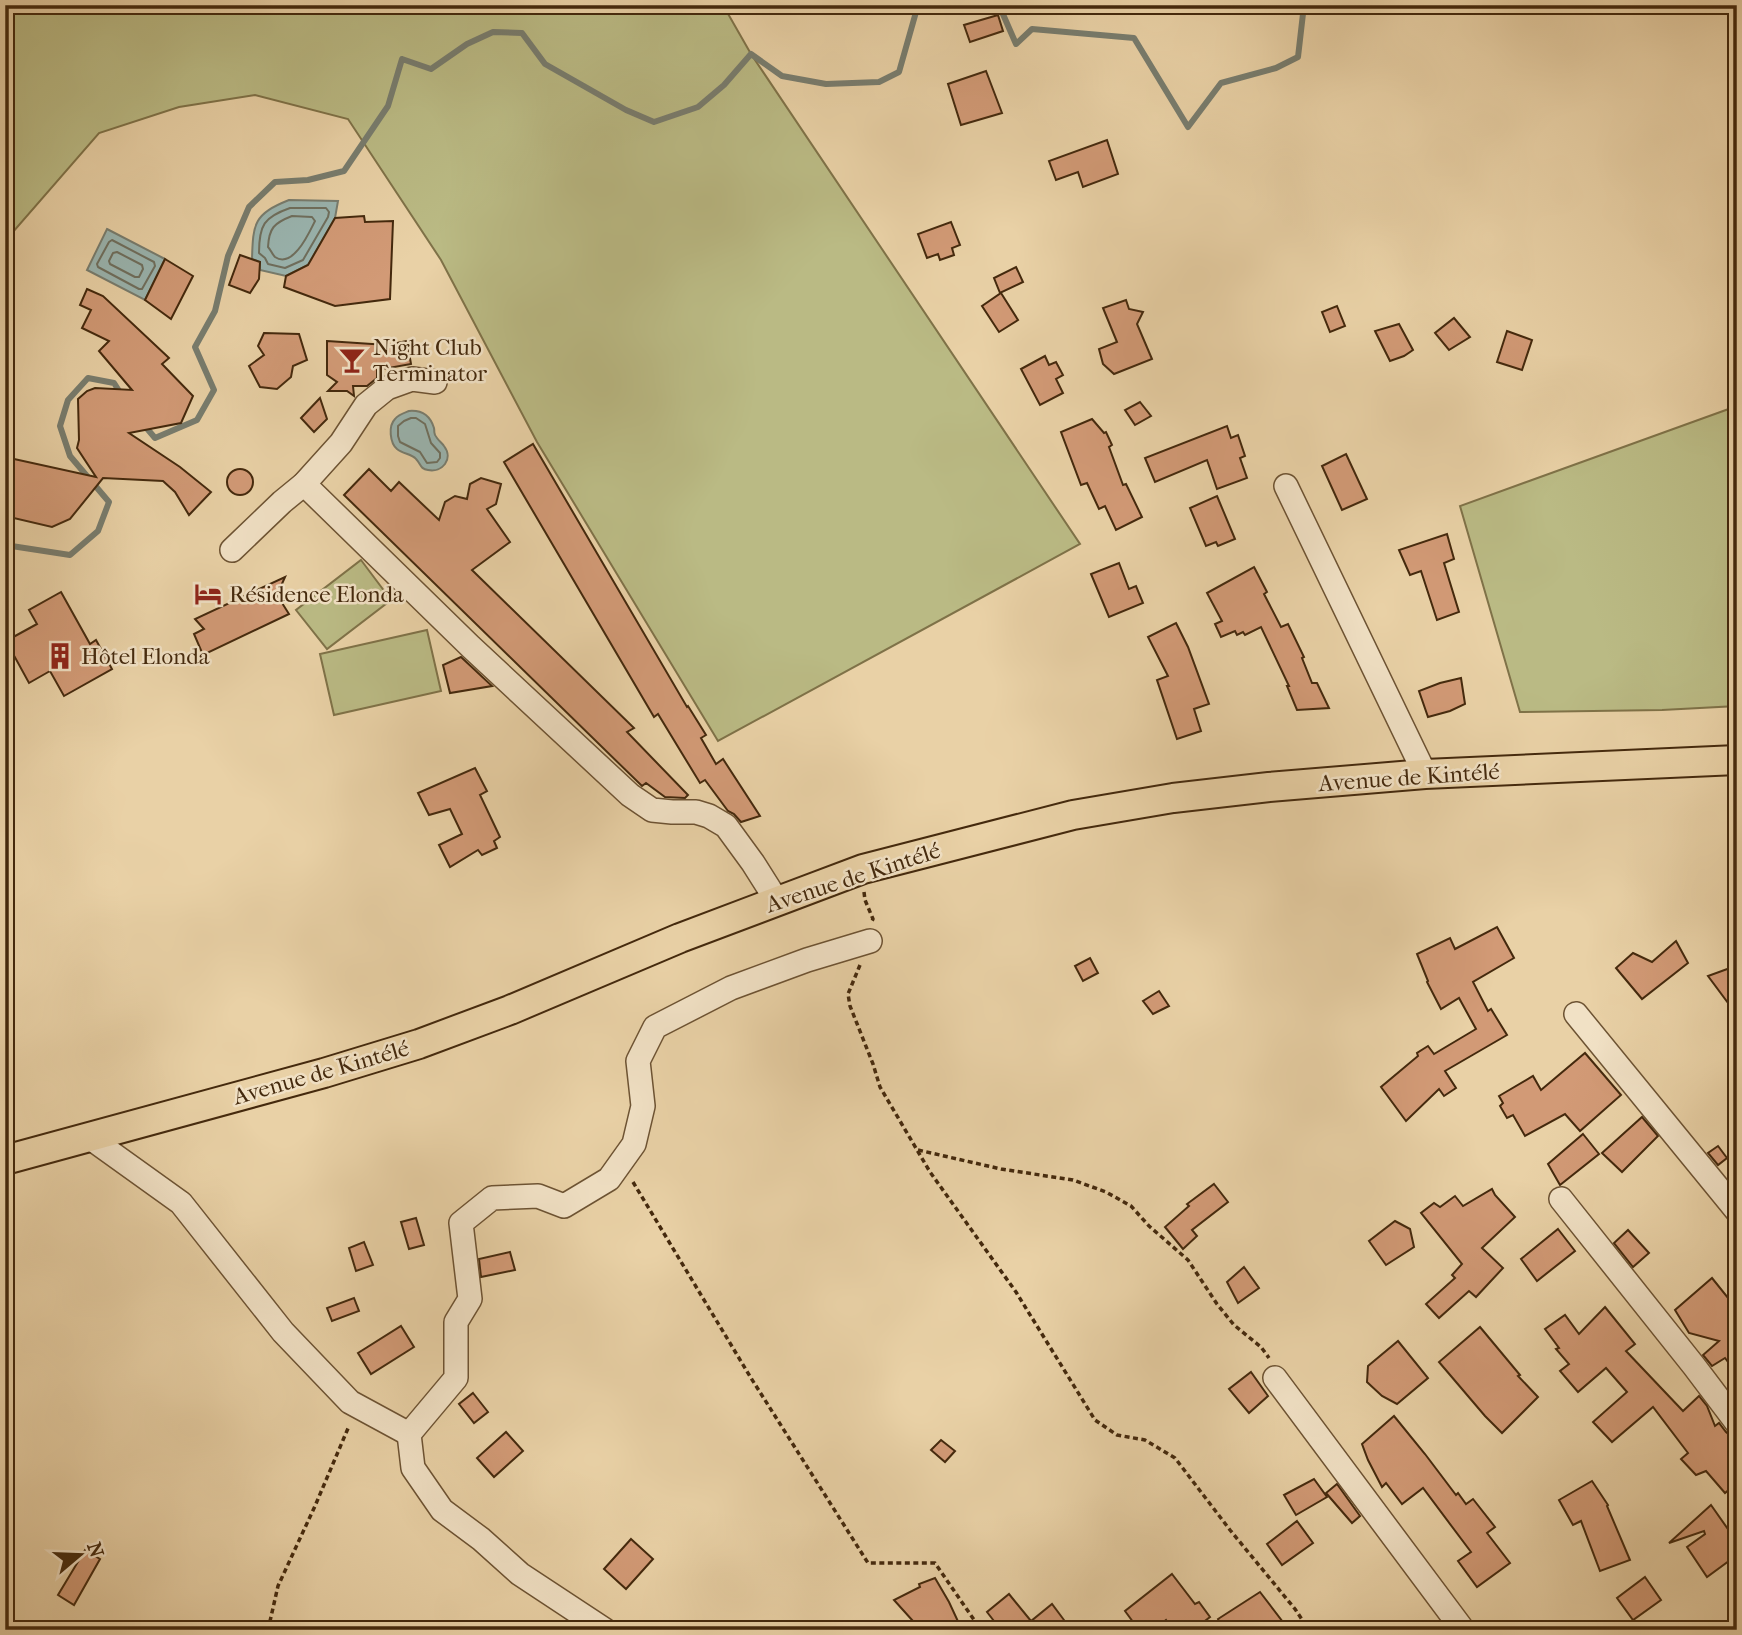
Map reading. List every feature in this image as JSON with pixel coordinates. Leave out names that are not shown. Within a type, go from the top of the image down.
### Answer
[{"type":"main road","name":"Avenue de Kintélé","points":[[5,1160],[324,1073],[419,1044],[510,1010],[680,938],[863,869],[1073,815],[1269,787],[1425,774],[1737,760]]},
{"type":"street","points":[[232,550],[304,484],[341,443],[366,405],[387,388],[412,379],[435,382]]},
{"type":"street","points":[[304,484],[471,647],[630,795],[652,810],[696,812],[726,826],[777,901]]},
{"type":"street","points":[[1286,486],[1425,774]]},
{"type":"street","points":[[605,1630],[520,1574],[481,1539],[442,1510],[414,1468],[409,1434],[456,1378],[456,1322],[470,1299],[461,1223],[492,1198],[538,1196],[565,1206],[609,1179],[634,1143],[643,1106],[638,1061],[655,1027],[731,988],[807,960],[870,941]]},
{"type":"street","points":[[1576,1014],[1737,1211]]},
{"type":"street","points":[[89,1137],[181,1203],[284,1332],[350,1402],[409,1434]]},
{"type":"street","points":[[1561,1199],[1737,1423]]},
{"type":"street","points":[[1275,1372],[1463,1630]]},
{"type":"path","points":[[863,869],[865,900],[873,919],[870,941],[848,994],[880,1087],[930,1172],[1016,1292],[1095,1420],[1117,1435],[1145,1440],[1175,1458],[1309,1630]]},
{"type":"path","points":[[918,1150],[1001,1169],[1073,1180],[1106,1192],[1132,1206],[1149,1226],[1188,1260],[1234,1325],[1261,1347],[1275,1372]]},
{"type":"path","points":[[621,1163],[751,1378],[868,1563],[935,1563],[981,1630]]},
{"type":"path","points":[[268,1630],[278,1586],[350,1424]]},
{"type":"green space","points":[[5,5],[723,5],[751,54],[1080,544],[718,741],[537,442],[441,260],[348,119],[255,95],[179,107],[99,133],[12,233],[5,248]]},
{"type":"green space","points":[[1737,406],[1737,706],[1520,712],[1460,506]]},
{"type":"green space","points":[[361,560],[391,600],[327,649],[296,610]]},
{"type":"green space","points":[[427,630],[441,691],[334,715],[320,654]]},
{"type":"water","points":[[289,200],[338,201],[335,218],[308,265],[286,276],[260,270],[260,262],[252,259],[252,247],[255,228],[262,215]]},
{"type":"water","points":[[107,229],[165,259],[145,300],[87,270]]},
{"type":"water","points":[[409,411],[421,413],[432,423],[435,435],[447,451],[447,460],[442,467],[423,469],[414,457],[399,451],[393,443],[393,422],[398,416]]},
{"type":"building","points":[[998,15],[1003,31],[970,42],[964,25]]},
{"type":"building","points":[[986,71],[1002,113],[961,125],[948,84]]},
{"type":"building","points":[[1107,140],[1118,174],[1083,187],[1078,172],[1056,180],[1049,161]]},
{"type":"building","points":[[364,216],[365,222],[393,221],[390,299],[335,306],[284,287],[286,276],[308,265],[335,218]]},
{"type":"building","points":[[951,222],[960,245],[952,248],[954,255],[940,260],[938,254],[927,258],[918,234]]},
{"type":"building","points":[[240,255],[260,262],[259,279],[250,293],[229,285]]},
{"type":"building","points":[[165,259],[193,276],[171,319],[145,300]]},
{"type":"building","points":[[1016,267],[1023,282],[1000,293],[994,278]]},
{"type":"building","points":[[87,289],[103,296],[169,358],[162,364],[193,396],[181,423],[129,433],[180,467],[211,492],[189,515],[175,492],[163,481],[103,478],[70,519],[52,527],[5,516],[5,457],[96,477],[77,448],[78,399],[95,388],[132,390],[99,351],[109,341],[82,328],[91,310],[80,305]]},
{"type":"building","points":[[1001,293],[1018,320],[999,332],[982,306]]},
{"type":"building","points":[[1126,300],[1129,309],[1143,312],[1137,324],[1152,359],[1114,374],[1103,364],[1099,349],[1117,342],[1103,308]]},
{"type":"building","points":[[1337,306],[1345,326],[1330,332],[1322,312]]},
{"type":"building","points":[[1454,318],[1470,337],[1449,350],[1435,333]]},
{"type":"building","points":[[1399,324],[1413,350],[1390,361],[1375,331]]},
{"type":"building","points":[[1507,331],[1532,340],[1522,370],[1497,362]]},
{"type":"building","points":[[264,333],[299,334],[307,360],[293,366],[291,377],[277,389],[260,387],[249,366],[264,355],[258,346]]},
{"type":"building","name":"Night Club Terminator","points":[[327,341],[387,345],[407,341],[411,364],[377,370],[377,378],[367,386],[353,386],[354,396],[347,391],[328,391],[337,382],[327,375]]},
{"type":"building","points":[[1045,356],[1049,365],[1056,362],[1063,375],[1056,379],[1063,393],[1040,405],[1021,369]]},
{"type":"building","points":[[320,398],[327,419],[314,432],[301,418]]},
{"type":"building","points":[[1140,402],[1151,416],[1135,425],[1125,410]]},
{"type":"building","points":[[1092,419],[1106,432],[1123,485],[1126,484],[1142,517],[1116,530],[1105,506],[1099,509],[1087,483],[1081,485],[1061,432]]},
{"type":"building","points":[[1227,426],[1231,438],[1238,435],[1245,456],[1240,458],[1247,478],[1217,489],[1207,460],[1155,482],[1145,458]]},
{"type":"building","points":[[533,444],[706,735],[701,738],[716,764],[723,759],[760,816],[741,822],[728,811],[705,780],[700,783],[658,714],[654,717],[504,462]]},
{"type":"building","points":[[1346,454],[1367,499],[1342,510],[1322,466]]},
{"type":"building","points":[[240,469],[249,473],[253,482],[249,491],[240,495],[231,491],[227,482],[231,473]]},
{"type":"building","points":[[369,469],[391,491],[399,482],[439,520],[445,502],[455,496],[467,499],[470,484],[481,478],[501,484],[496,504],[487,509],[510,542],[472,570],[634,728],[627,732],[688,795],[685,798],[665,797],[646,783],[642,786],[344,495]]},
{"type":"building","points":[[1217,496],[1235,539],[1218,546],[1216,542],[1206,546],[1190,508]]},
{"type":"building","points":[[1447,534],[1454,559],[1444,563],[1459,612],[1437,620],[1421,571],[1410,575],[1399,550]]},
{"type":"building","points":[[1119,563],[1129,589],[1136,586],[1143,603],[1109,617],[1091,574]]},
{"type":"building","points":[[1254,567],[1281,627],[1288,624],[1304,657],[1302,658],[1312,683],[1317,683],[1329,708],[1297,710],[1289,686],[1261,627],[1245,635],[1243,632],[1237,635],[1235,631],[1221,637],[1215,624],[1222,621],[1207,593]]},
{"type":"building","points":[[285,577],[277,595],[289,614],[203,655],[194,634],[204,629],[195,619]]},
{"type":"building","name":"Hôtel Elonda","points":[[61,592],[90,644],[96,640],[112,669],[64,696],[50,671],[29,683],[6,641],[37,624],[29,610]]},
{"type":"building","points":[[1176,623],[1209,704],[1194,709],[1201,731],[1177,739],[1157,680],[1168,676],[1148,637]]},
{"type":"building","points":[[461,657],[492,686],[450,693],[443,665]]},
{"type":"building","points":[[1461,678],[1465,704],[1428,717],[1419,691]]},
{"type":"building","points":[[475,768],[487,791],[480,795],[500,837],[494,841],[497,848],[482,855],[478,850],[450,867],[439,845],[462,834],[450,809],[429,815],[418,793]]},
{"type":"building","points":[[1497,927],[1514,958],[1473,982],[1488,1011],[1491,1009],[1507,1035],[1445,1071],[1456,1088],[1444,1096],[1439,1089],[1406,1121],[1381,1087],[1428,1046],[1434,1054],[1476,1029],[1459,998],[1441,1009],[1417,954],[1450,938],[1455,949]]},
{"type":"building","points":[[1676,941],[1688,963],[1642,999],[1616,968],[1633,953],[1652,962]]},
{"type":"building","points":[[1090,958],[1098,973],[1083,981],[1075,966]]},
{"type":"building","points":[[1730,968],[1737,981],[1737,1015],[1708,976]]},
{"type":"building","points":[[1159,991],[1169,1006],[1153,1014],[1143,1001]]},
{"type":"building","points":[[1585,1053],[1621,1095],[1580,1131],[1565,1114],[1525,1136],[1513,1115],[1507,1118],[1500,1106],[1503,1103],[1499,1096],[1533,1076],[1541,1090]]},
{"type":"building","points":[[1642,1117],[1658,1136],[1622,1172],[1602,1153]]},
{"type":"building","points":[[1583,1134],[1599,1154],[1560,1185],[1548,1164]]},
{"type":"building","points":[[1718,1146],[1727,1158],[1718,1165],[1708,1153]]},
{"type":"building","points":[[1214,1184],[1228,1202],[1192,1230],[1197,1236],[1183,1249],[1165,1227],[1189,1206],[1187,1204]]},
{"type":"building","points":[[1492,1189],[1515,1217],[1482,1248],[1503,1268],[1476,1297],[1469,1291],[1439,1318],[1426,1304],[1455,1278],[1452,1275],[1462,1264],[1421,1213],[1434,1203],[1440,1207],[1455,1196],[1463,1206]]},
{"type":"building","points":[[416,1218],[424,1245],[409,1249],[401,1222]]},
{"type":"building","points":[[1395,1221],[1410,1229],[1414,1247],[1386,1265],[1369,1241]]},
{"type":"building","points":[[1558,1229],[1575,1251],[1537,1281],[1521,1259]]},
{"type":"building","points":[[1628,1230],[1649,1253],[1633,1267],[1614,1243]]},
{"type":"building","points":[[364,1242],[373,1265],[356,1271],[349,1248]]},
{"type":"building","points":[[510,1252],[515,1270],[481,1277],[479,1259]]},
{"type":"building","points":[[1244,1267],[1259,1288],[1238,1303],[1227,1282]]},
{"type":"building","points":[[1712,1278],[1737,1309],[1737,1316],[1730,1324],[1734,1329],[1737,1327],[1737,1374],[1725,1358],[1712,1366],[1703,1355],[1719,1341],[1689,1333],[1675,1310]]},
{"type":"building","points":[[354,1298],[359,1311],[332,1321],[327,1308]]},
{"type":"building","points":[[1605,1307],[1635,1344],[1626,1351],[1683,1411],[1699,1396],[1707,1406],[1715,1426],[1719,1423],[1731,1436],[1737,1437],[1737,1453],[1730,1467],[1737,1476],[1737,1483],[1725,1493],[1706,1471],[1696,1475],[1681,1459],[1688,1453],[1653,1407],[1612,1442],[1593,1422],[1627,1392],[1606,1368],[1578,1392],[1560,1371],[1569,1364],[1556,1349],[1559,1348],[1545,1329],[1565,1315],[1579,1334]]},
{"type":"building","points":[[401,1326],[414,1347],[371,1374],[358,1353]]},
{"type":"building","points":[[1480,1327],[1538,1397],[1502,1433],[1439,1362]]},
{"type":"building","points":[[1398,1341],[1428,1378],[1397,1404],[1382,1396],[1367,1382],[1368,1366]]},
{"type":"building","points":[[1251,1372],[1268,1396],[1249,1413],[1229,1389]]},
{"type":"building","points":[[473,1393],[488,1412],[474,1423],[459,1404]]},
{"type":"building","points":[[1394,1416],[1456,1495],[1458,1493],[1466,1504],[1473,1499],[1495,1527],[1487,1533],[1510,1563],[1477,1587],[1458,1561],[1471,1552],[1423,1488],[1402,1504],[1386,1483],[1382,1487],[1368,1460],[1362,1444]]},
{"type":"building","points":[[506,1432],[523,1451],[494,1477],[477,1458]]},
{"type":"building","points":[[941,1440],[955,1451],[945,1462],[931,1450]]},
{"type":"building","points":[[1314,1479],[1327,1497],[1296,1515],[1284,1495]]},
{"type":"building","points":[[1592,1481],[1608,1505],[1630,1560],[1600,1571],[1581,1521],[1573,1525],[1559,1500]]},
{"type":"building","points":[[1337,1484],[1360,1516],[1352,1523],[1326,1493]]},
{"type":"building","points":[[1711,1505],[1737,1542],[1737,1555],[1707,1577],[1687,1547],[1705,1534],[1704,1531],[1669,1543]]},
{"type":"building","points":[[1297,1521],[1313,1543],[1282,1565],[1267,1544]]},
{"type":"building","points":[[631,1539],[653,1559],[626,1589],[604,1569]]},
{"type":"building","points":[[85,1550],[100,1559],[74,1605],[58,1595]]},
{"type":"building","points":[[1172,1574],[1195,1604],[1199,1602],[1210,1617],[1193,1630],[1173,1630],[1166,1620],[1153,1630],[1139,1630],[1125,1611]]},
{"type":"building","points":[[1645,1577],[1661,1600],[1633,1620],[1617,1598]]},
{"type":"building","points":[[935,1578],[962,1630],[921,1630],[894,1600],[920,1587],[919,1584]]},
{"type":"building","points":[[1260,1592],[1289,1630],[1223,1630],[1218,1619]]},
{"type":"building","points":[[1009,1594],[1031,1621],[1052,1604],[1064,1620],[1053,1630],[1001,1630],[987,1612]]},
{"type":"waterway","points":[[144,425],[155,438],[197,420],[214,390],[195,347],[215,311],[228,256],[249,207],[275,182],[308,180],[344,171],[388,106],[402,59],[431,69],[467,44],[493,32],[522,33],[545,64],[626,110],[654,122],[698,107],[724,85],[751,54],[782,76],[826,84],[879,82],[899,72],[918,5]]},
{"type":"waterway","points":[[1004,5],[1002,12],[1016,44],[1032,29],[1134,38],[1188,127],[1221,83],[1276,68],[1298,57],[1304,5]]},
{"type":"waterway","points":[[5,545],[70,555],[98,531],[109,502],[70,456],[60,426],[68,400],[88,378],[114,383],[121,394]]},
{"type":"place","name":"Night Club Terminator","points":[[352,360]]},
{"type":"place","name":"Résidence Elonda","points":[[208,594]]},
{"type":"place","name":"Hôtel Elonda","points":[[60,656]]}]
